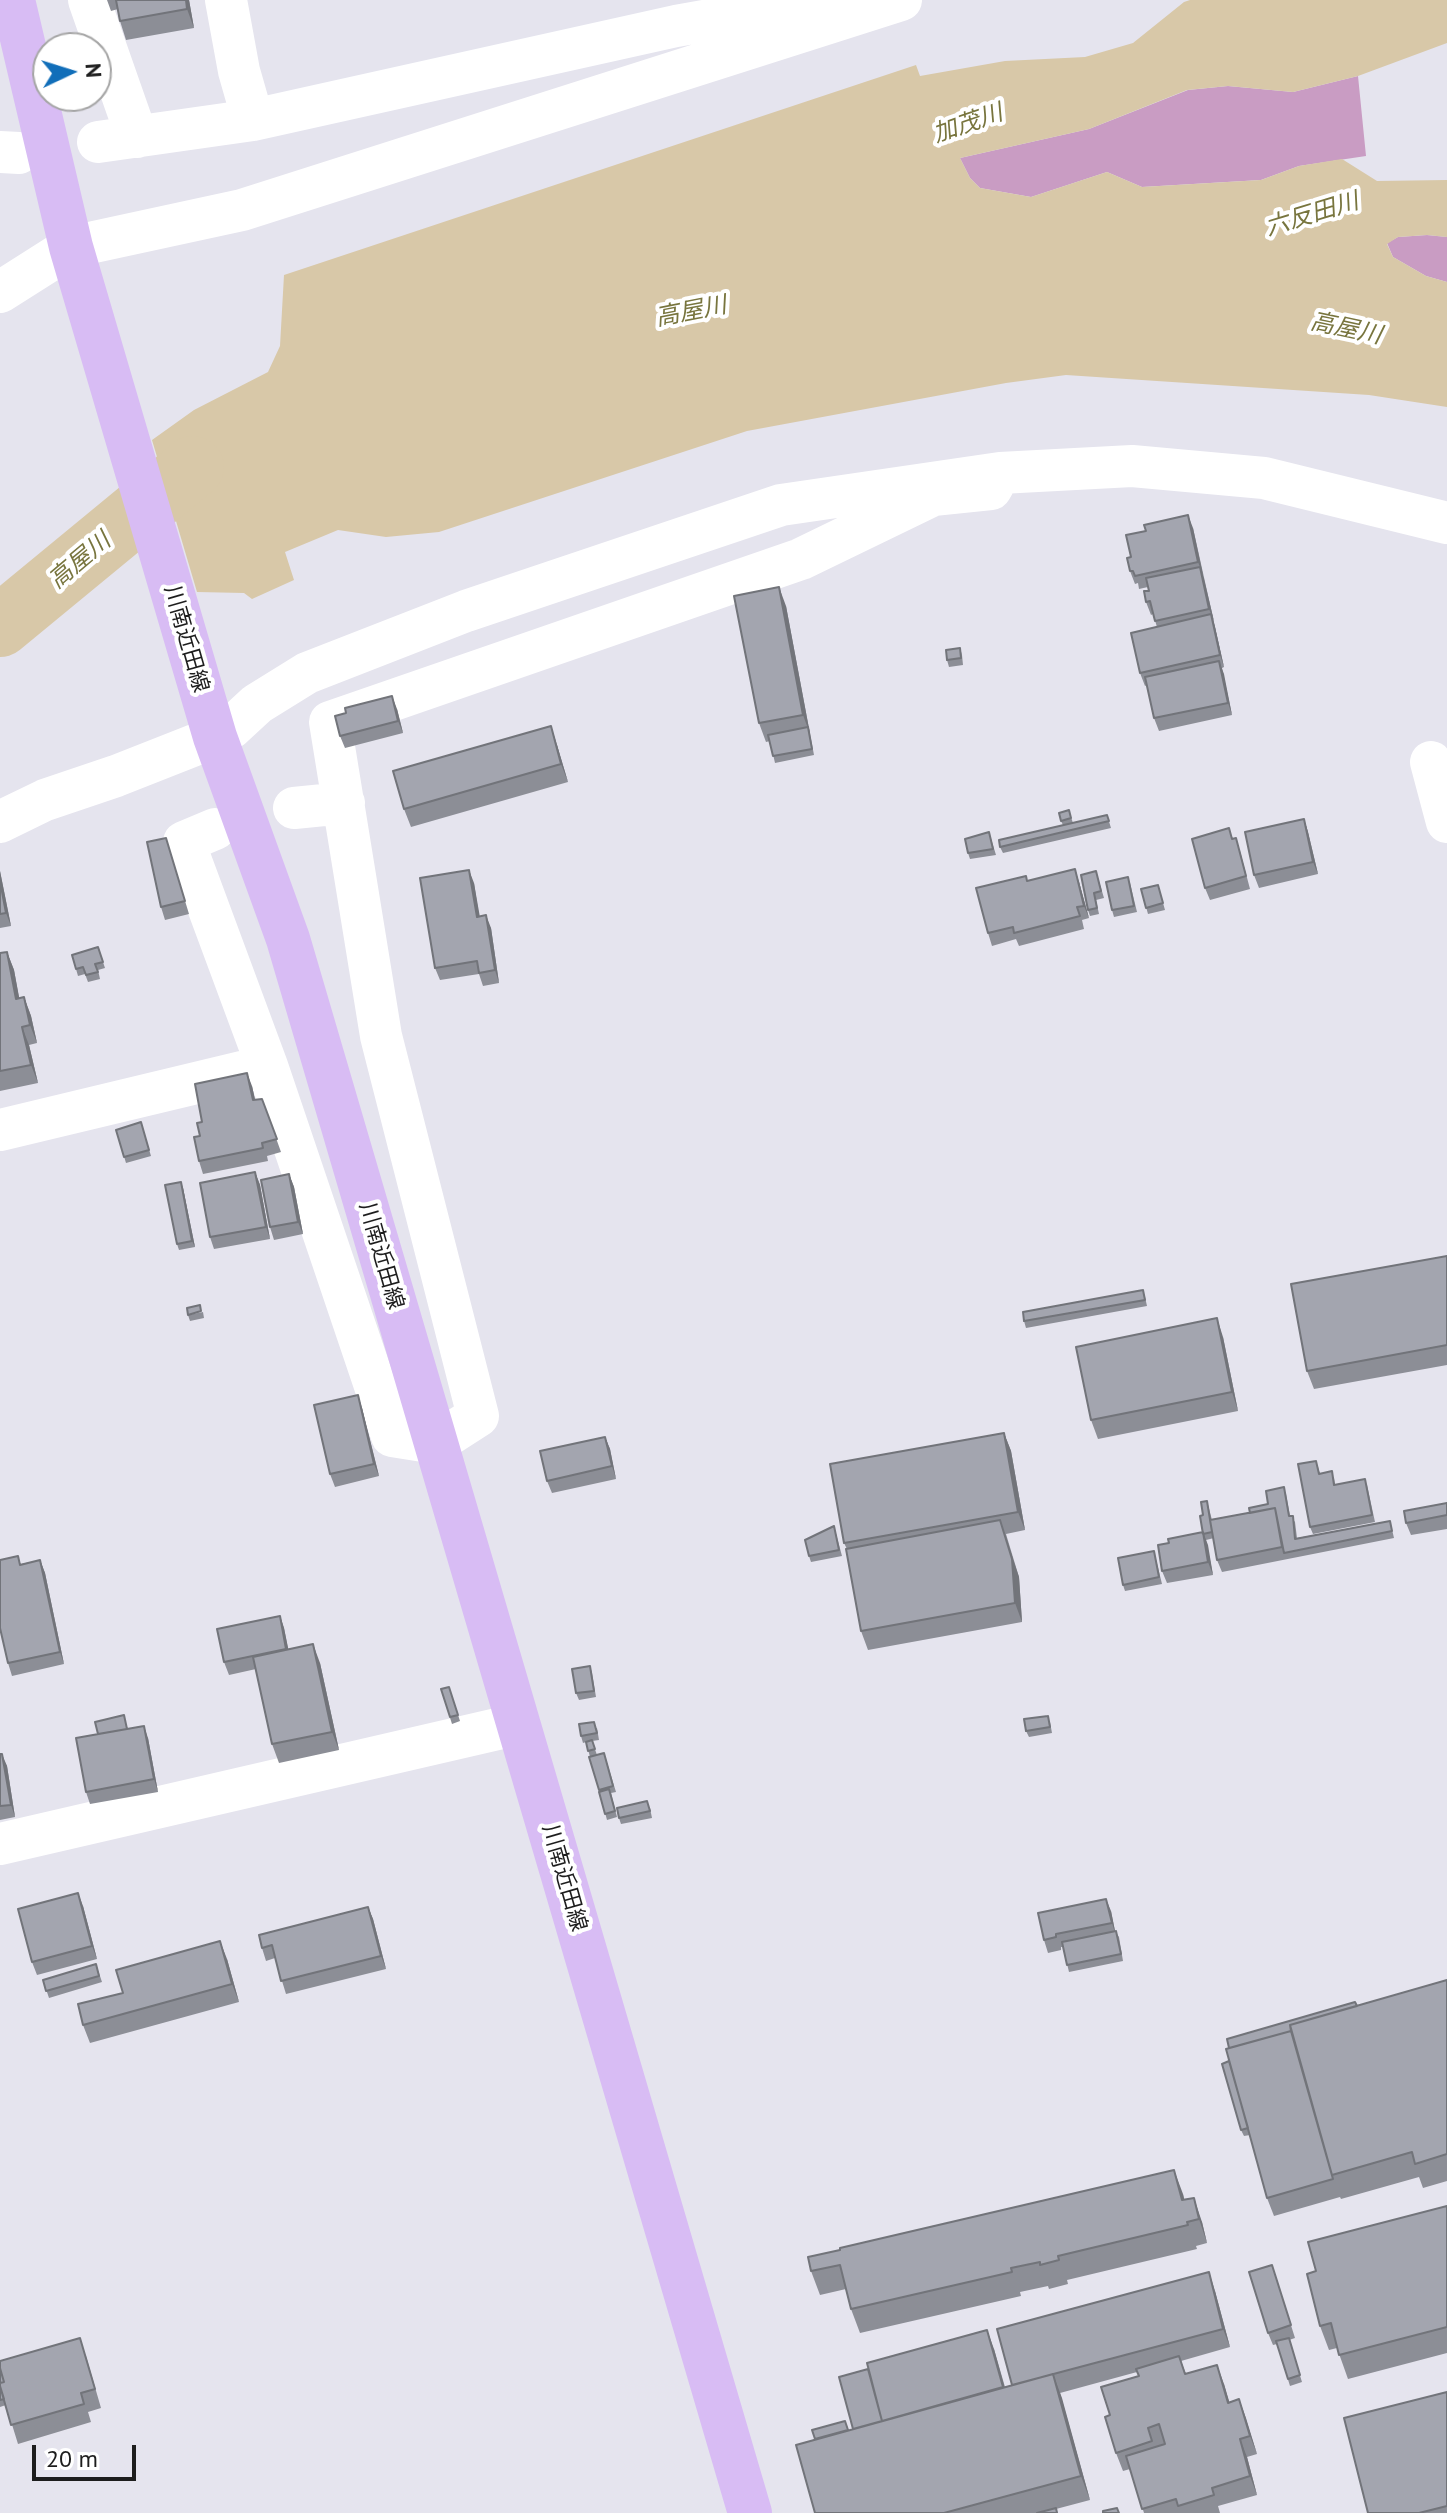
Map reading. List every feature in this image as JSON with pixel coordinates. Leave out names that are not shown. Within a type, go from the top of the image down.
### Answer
[{"type":"main road","name":"川南近田線","points":[[13,0],[77,267],[209,717],[288,939],[750,2513]]},
{"type":"street","points":[[89,0],[118,140],[253,120],[676,26],[834,4],[901,0]]},
{"type":"street","points":[[226,0],[239,71],[253,120]]},
{"type":"street","points":[[0,292],[834,4]]},
{"type":"street","points":[[0,822],[45,800],[116,776],[209,717],[231,728],[257,704],[307,673],[481,606],[781,505],[1000,473],[1132,466],[1264,478],[1447,523]]},
{"type":"street","points":[[215,829],[184,842],[267,1066],[392,1436],[436,1443],[478,1416],[381,1036],[330,722],[801,559],[933,495],[991,489],[1000,473]]},
{"type":"street","points":[[1431,762],[1447,822]]},
{"type":"street","points":[[294,808],[344,803]]},
{"type":"street","points":[[0,1130],[267,1066]]},
{"type":"street","points":[[0,1844],[519,1724]]},
{"type":"shaded area","points":[[1358,76],[1366,156],[1299,166],[1261,180],[1142,187],[1107,172],[1031,197],[980,188],[970,178],[960,158],[1089,129],[1188,90],[1228,86],[1293,92]]},
{"type":"shaded area","points":[[1398,237],[1447,237],[1447,282],[1426,276],[1393,257],[1387,243]]},
{"type":"water","points":[[1190,0],[1447,0],[1447,43],[1358,76],[1293,92],[1228,86],[1187,90],[1089,129],[960,158],[970,178],[980,188],[1031,197],[1107,172],[1142,187],[1261,180],[1299,166],[1342,159],[1377,181],[1447,180],[1447,237],[1398,237],[1387,244],[1393,257],[1426,276],[1447,282],[1447,407],[1369,395],[1066,375],[1006,383],[747,431],[439,532],[386,537],[338,530],[285,552],[294,580],[252,599],[244,593],[197,592],[152,440],[194,410],[268,372],[280,346],[284,275],[916,65],[920,76],[1005,61],[1085,57],[1133,43]]},
{"type":"building","points":[[116,0],[186,0],[187,9],[120,21]]},
{"type":"building","points":[[1188,515],[1198,562],[1135,576],[1130,571],[1127,558],[1131,557],[1126,535],[1146,531],[1144,525]]},
{"type":"building","points":[[1200,567],[1209,609],[1155,621],[1150,601],[1146,602],[1144,591],[1149,591],[1146,578]]},
{"type":"building","points":[[779,587],[803,715],[759,723],[734,596]]},
{"type":"building","points":[[1211,614],[1220,655],[1140,673],[1131,633]]},
{"type":"building","points":[[960,648],[961,658],[947,660],[946,650]]},
{"type":"building","points":[[1219,661],[1228,703],[1154,718],[1145,677]]},
{"type":"building","points":[[392,696],[398,721],[340,736],[335,716],[346,713],[345,708]]},
{"type":"building","points":[[551,726],[561,764],[404,809],[393,771]]},
{"type":"building","points":[[808,727],[812,749],[773,756],[768,735]]},
{"type":"building","points":[[1069,810],[1071,818],[1061,821],[1059,813]]},
{"type":"building","points":[[1107,815],[1109,821],[1000,847],[999,840]]},
{"type":"building","points":[[1304,819],[1313,862],[1254,875],[1245,832]]},
{"type":"building","points":[[1229,828],[1232,839],[1236,838],[1246,876],[1205,888],[1192,839]]},
{"type":"building","points":[[989,832],[993,849],[968,853],[965,839]]},
{"type":"building","points":[[166,838],[185,901],[161,907],[147,842]]},
{"type":"building","points":[[1075,869],[1084,906],[1077,907],[1080,916],[1014,933],[1013,927],[988,933],[976,888],[1026,876],[1027,881]]},
{"type":"building","points":[[469,870],[477,917],[486,915],[495,970],[479,973],[477,961],[435,968],[420,878]]},
{"type":"building","points":[[1096,871],[1101,891],[1094,893],[1097,908],[1088,910],[1081,875]]},
{"type":"building","points":[[1128,877],[1134,906],[1112,910],[1106,882]]},
{"type":"building","points":[[0,881],[6,913],[0,914]]},
{"type":"building","points":[[1158,885],[1163,903],[1146,908],[1141,889]]},
{"type":"building","points":[[98,947],[103,962],[95,964],[98,972],[86,975],[83,967],[76,969],[72,955]]},
{"type":"building","points":[[7,952],[16,999],[24,997],[30,1025],[22,1027],[31,1065],[0,1071],[0,953]]},
{"type":"building","points":[[247,1073],[253,1100],[262,1099],[277,1139],[262,1143],[263,1148],[199,1161],[194,1137],[200,1136],[197,1123],[202,1122],[195,1084]]},
{"type":"building","points":[[141,1122],[149,1150],[124,1157],[116,1130]]},
{"type":"building","points":[[255,1172],[266,1227],[210,1237],[200,1183]]},
{"type":"building","points":[[289,1174],[298,1222],[270,1227],[261,1180]]},
{"type":"building","points":[[181,1182],[192,1241],[177,1244],[165,1185]]},
{"type":"building","points":[[1447,1256],[1447,1345],[1307,1371],[1291,1284]]},
{"type":"building","points":[[1143,1290],[1145,1300],[1024,1321],[1023,1312]]},
{"type":"building","points":[[200,1305],[201,1311],[188,1315],[187,1308]]},
{"type":"building","points":[[1217,1318],[1232,1392],[1091,1420],[1076,1347]]},
{"type":"building","points":[[358,1395],[374,1464],[330,1474],[314,1405]]},
{"type":"building","points":[[1004,1433],[1018,1512],[844,1543],[830,1464]]},
{"type":"building","points":[[605,1437],[612,1466],[547,1481],[540,1451]]},
{"type":"building","points":[[1316,1461],[1319,1474],[1332,1471],[1334,1485],[1365,1479],[1372,1515],[1310,1527],[1298,1464]]},
{"type":"building","points":[[1284,1487],[1289,1516],[1293,1516],[1295,1539],[1390,1521],[1392,1531],[1284,1553],[1275,1508],[1250,1513],[1249,1508],[1268,1504],[1266,1491]]},
{"type":"building","points":[[1207,1501],[1212,1532],[1203,1534],[1201,1502]]},
{"type":"building","points":[[1447,1503],[1447,1515],[1406,1523],[1404,1511]]},
{"type":"building","points":[[1275,1508],[1282,1547],[1217,1560],[1210,1520]]},
{"type":"building","points":[[1000,1520],[1012,1559],[1015,1603],[861,1631],[846,1549]]},
{"type":"building","points":[[834,1526],[839,1550],[809,1556],[805,1540]]},
{"type":"building","points":[[1203,1532],[1208,1562],[1162,1571],[1158,1545],[1169,1543],[1168,1539]]},
{"type":"building","points":[[1154,1551],[1159,1577],[1123,1585],[1118,1558]]},
{"type":"building","points":[[18,1556],[20,1565],[40,1560],[60,1652],[8,1663],[0,1628],[0,1560]]},
{"type":"building","points":[[280,1616],[286,1649],[224,1662],[217,1629]]},
{"type":"building","points":[[313,1644],[332,1732],[272,1744],[253,1657]]},
{"type":"building","points":[[590,1666],[594,1691],[576,1693],[572,1669]]},
{"type":"building","points":[[449,1687],[458,1715],[450,1717],[441,1689]]},
{"type":"building","points":[[124,1715],[127,1729],[98,1734],[95,1722]]},
{"type":"building","points":[[1048,1716],[1050,1727],[1026,1731],[1024,1719]]},
{"type":"building","points":[[594,1722],[597,1733],[581,1736],[579,1724]]},
{"type":"building","points":[[144,1726],[154,1779],[86,1792],[76,1738]]},
{"type":"building","points":[[592,1740],[595,1749],[588,1751],[586,1742]]},
{"type":"building","points":[[604,1753],[613,1786],[599,1790],[589,1757]]},
{"type":"building","points":[[2,1754],[11,1805],[0,1806]]},
{"type":"building","points":[[609,1789],[615,1811],[605,1814],[599,1792]]},
{"type":"building","points":[[647,1801],[650,1811],[619,1818],[617,1808]]},
{"type":"building","points":[[78,1893],[92,1946],[32,1962],[18,1909]]},
{"type":"building","points":[[1106,1899],[1112,1923],[1056,1934],[1056,1937],[1044,1940],[1038,1913]]},
{"type":"building","points":[[368,1907],[381,1956],[281,1981],[272,1945],[262,1948],[259,1935]]},
{"type":"building","points":[[1116,1931],[1121,1954],[1067,1965],[1062,1942]]},
{"type":"building","points":[[220,1941],[232,1984],[83,2025],[78,2004],[123,1993],[116,1970]]},
{"type":"building","points":[[96,1964],[99,1976],[46,1991],[43,1980]]},
{"type":"building","points":[[1447,1980],[1447,2154],[1415,2164],[1412,2152],[1332,2175],[1290,2025]]},
{"type":"building","points":[[1355,2002],[1357,2006],[1290,2025],[1291,2031],[1229,2048],[1227,2039]]},
{"type":"building","points":[[1291,2031],[1333,2179],[1267,2198],[1226,2049]]},
{"type":"building","points":[[1229,2061],[1248,2128],[1241,2130],[1222,2064]]},
{"type":"building","points":[[1174,2170],[1182,2200],[1194,2198],[1199,2219],[1187,2222],[1188,2225],[1058,2256],[1059,2260],[1040,2265],[1040,2262],[1011,2268],[1012,2272],[851,2309],[840,2265],[811,2271],[808,2257],[840,2248]]},
{"type":"building","points":[[1447,2206],[1447,2327],[1339,2355],[1331,2323],[1320,2326],[1307,2274],[1316,2271],[1308,2242]]},
{"type":"building","points":[[1272,2265],[1291,2325],[1268,2333],[1249,2272]]},
{"type":"building","points":[[1209,2272],[1223,2329],[1012,2385],[997,2329]]},
{"type":"building","points":[[987,2330],[1003,2387],[882,2421],[867,2363]]},
{"type":"building","points":[[80,2338],[95,2389],[81,2393],[84,2404],[11,2425],[0,2386],[4,2382],[0,2361]]},
{"type":"building","points":[[1289,2338],[1300,2375],[1288,2379],[1276,2341]]},
{"type":"building","points":[[1179,2356],[1185,2374],[1217,2365],[1228,2403],[1239,2399],[1250,2436],[1240,2439],[1250,2476],[1212,2488],[1214,2495],[1178,2506],[1176,2499],[1142,2509],[1126,2456],[1165,2444],[1159,2424],[1148,2428],[1152,2441],[1116,2453],[1105,2417],[1110,2415],[1101,2387],[1139,2376],[1136,2369]]},
{"type":"building","points":[[868,2369],[882,2421],[853,2429],[839,2377]]},
{"type":"building","points":[[1053,2374],[1081,2476],[944,2513],[815,2513],[796,2445]]},
{"type":"building","points":[[1447,2392],[1447,2506],[1419,2513],[1368,2513],[1344,2418]]},
{"type":"building","points":[[845,2421],[848,2430],[815,2439],[812,2430]]},
{"type":"building","points":[[1056,2508],[1057,2513],[1037,2513]]},
{"type":"building","points":[[1117,2508],[1119,2513],[1103,2513],[1103,2511]]},
{"type":"waterway","name":"高屋川","points":[[0,626],[193,467]]},
{"type":"water label","name":"加茂川","points":[[968,124]]},
{"type":"water label","name":"六反田川","points":[[1312,215]]}]
